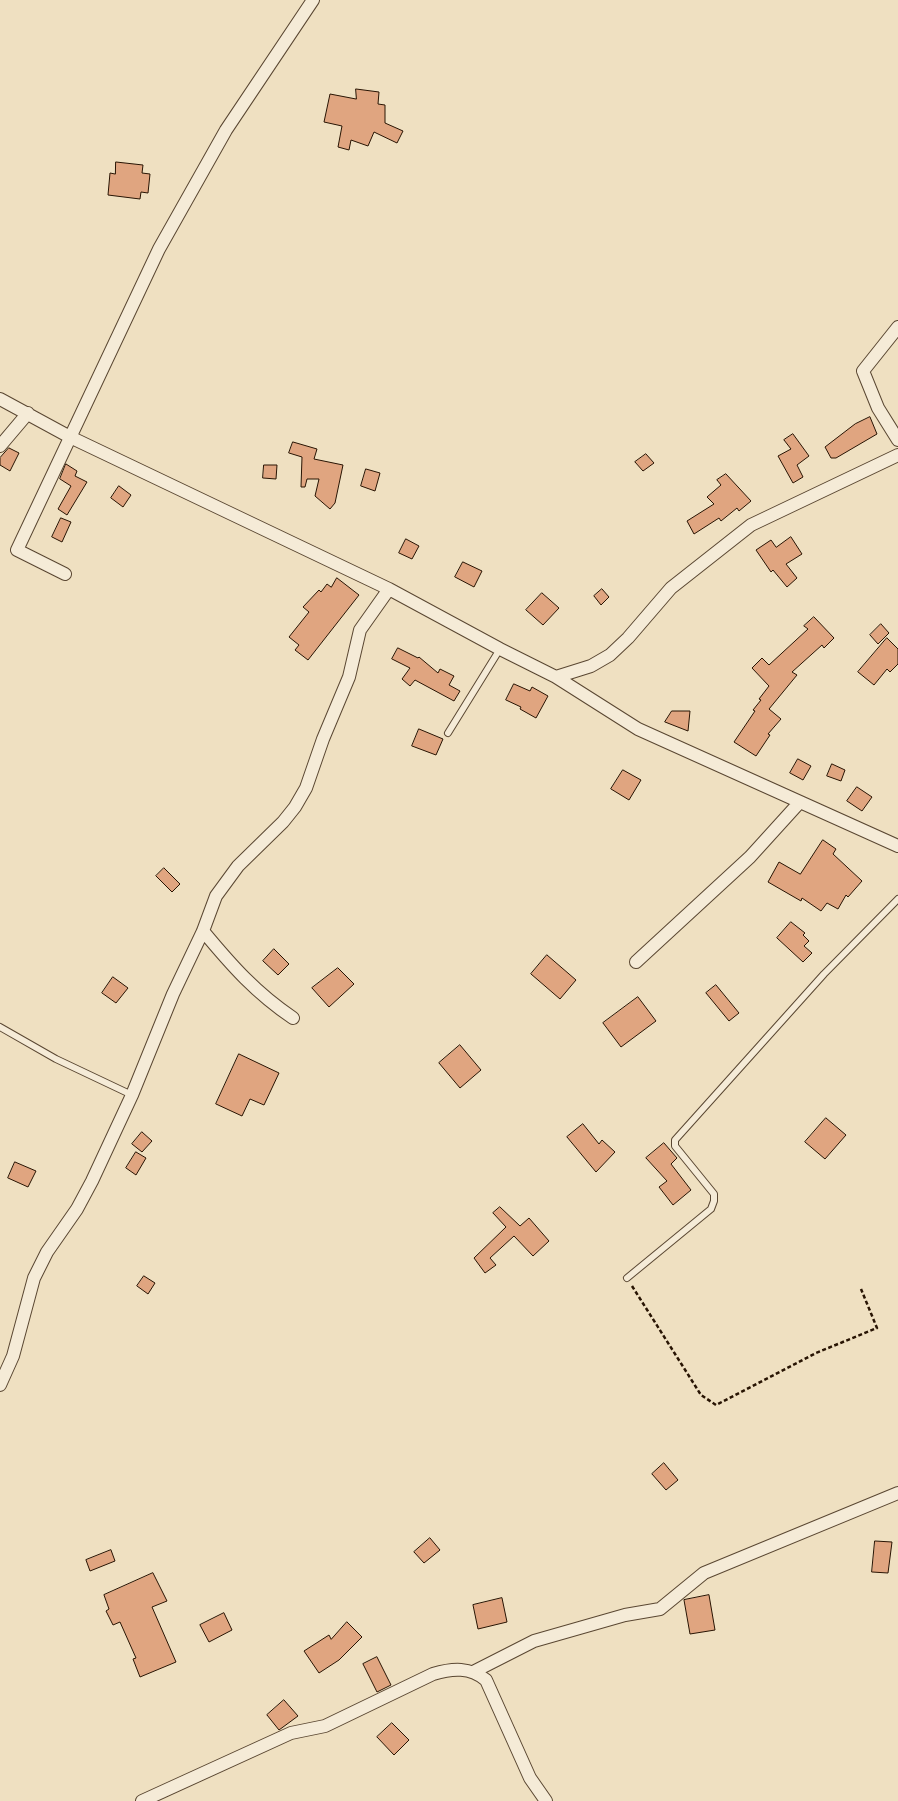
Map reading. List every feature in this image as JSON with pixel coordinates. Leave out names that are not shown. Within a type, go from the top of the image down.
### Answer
[{"type":"street","points":[[65,574],[17,550],[170,228],[226,130],[313,0]]},
{"type":"street","points":[[898,327],[863,371],[878,408],[898,440]]},
{"type":"street","points":[[0,399],[28,412],[70,437],[388,589],[556,677],[638,729],[898,846]]},
{"type":"street","points":[[0,446],[28,412]]},
{"type":"street","points":[[556,677],[591,666],[610,655],[671,588],[751,525],[898,456]]},
{"type":"street","points":[[0,1385],[13,1356],[34,1278],[47,1252],[77,1209],[92,1182],[132,1095],[173,994],[203,931],[216,896],[226,880],[283,822],[295,807],[306,788],[323,739],[349,677],[360,630],[388,589]]},
{"type":"street","points":[[636,962],[750,857],[799,803]]},
{"type":"street","points":[[203,931],[250,985],[266,1000],[293,1018]]},
{"type":"street","points":[[142,1801],[291,1733],[325,1726],[433,1674],[449,1670],[475,1671],[534,1641],[625,1615],[660,1609],[704,1573],[898,1493]]},
{"type":"street","points":[[475,1671],[486,1680],[530,1778],[546,1801]]},
{"type":"lane","points":[[448,733],[500,649]]},
{"type":"lane","points":[[627,1278],[697,1222],[711,1209],[714,1202],[714,1194],[675,1146],[675,1140],[824,974],[898,900]]},
{"type":"lane","points":[[0,1027],[56,1059],[132,1095]]},
{"type":"path","points":[[627,1278],[702,1395],[716,1405],[816,1353],[877,1328],[861,1289]]},
{"type":"building","points":[[356,89],[379,92],[378,104],[385,105],[385,123],[403,131],[397,143],[374,132],[368,146],[351,140],[349,150],[338,147],[342,126],[324,122],[330,94],[356,99]]},
{"type":"building","points":[[116,162],[143,165],[142,173],[150,174],[148,193],[141,192],[140,199],[108,195],[110,173],[115,174]]},
{"type":"building","points":[[870,417],[877,434],[836,458],[831,458],[825,447],[855,424]]},
{"type":"building","points":[[793,434],[809,456],[797,465],[803,477],[793,483],[778,456],[791,449],[784,440]]},
{"type":"building","points":[[293,442],[317,449],[314,459],[343,465],[335,503],[330,509],[315,496],[319,479],[307,479],[305,487],[301,487],[302,457],[289,453]]},
{"type":"building","points":[[9,448],[19,453],[10,471],[0,465],[0,458]]},
{"type":"building","points":[[646,454],[654,463],[643,471],[635,462]]},
{"type":"building","points":[[66,464],[77,471],[75,476],[87,482],[67,515],[58,509],[71,486],[60,479]]},
{"type":"building","points":[[264,465],[277,465],[276,479],[263,478]]},
{"type":"building","points":[[366,469],[380,473],[375,491],[361,486]]},
{"type":"building","points":[[726,474],[751,501],[739,511],[737,508],[721,521],[719,518],[694,534],[687,521],[714,504],[707,497],[721,485],[717,480]]},
{"type":"building","points":[[119,486],[131,495],[123,507],[111,498]]},
{"type":"building","points":[[61,518],[71,522],[62,542],[52,537]]},
{"type":"building","points":[[791,537],[802,554],[786,564],[797,578],[787,587],[773,570],[771,572],[756,550],[771,540],[776,547]]},
{"type":"building","points":[[406,539],[419,546],[412,559],[399,553]]},
{"type":"building","points":[[463,562],[482,571],[474,587],[455,577]]},
{"type":"building","points":[[337,578],[359,595],[308,660],[295,650],[299,645],[289,637],[309,612],[303,607],[319,590],[321,592],[327,584],[331,587]]},
{"type":"building","points":[[602,589],[609,597],[601,605],[594,596]]},
{"type":"building","points":[[542,593],[559,608],[543,625],[526,610]]},
{"type":"building","points":[[814,617],[834,638],[824,648],[822,645],[792,672],[797,675],[769,709],[781,719],[768,734],[770,735],[756,756],[734,742],[755,711],[753,710],[761,700],[759,699],[769,686],[752,668],[762,658],[769,665],[808,629],[804,626]]},
{"type":"building","points":[[881,624],[889,633],[878,644],[870,635]]},
{"type":"building","points":[[887,638],[898,649],[898,664],[890,672],[887,669],[874,685],[858,672]]},
{"type":"building","points":[[398,648],[419,657],[438,673],[440,669],[454,676],[449,685],[460,691],[454,701],[415,680],[410,686],[402,679],[410,668],[392,659]]},
{"type":"building","points":[[514,684],[530,691],[532,687],[548,696],[536,718],[520,709],[521,707],[506,700]]},
{"type":"building","points":[[672,711],[690,711],[688,731],[665,722]]},
{"type":"building","points":[[419,729],[443,739],[436,755],[412,746]]},
{"type":"building","points":[[798,759],[811,766],[803,780],[790,773]]},
{"type":"building","points":[[832,764],[845,770],[841,781],[827,776]]},
{"type":"building","points":[[623,770],[641,780],[629,800],[611,789]]},
{"type":"building","points":[[857,787],[872,797],[862,811],[847,801]]},
{"type":"building","points":[[823,840],[836,849],[833,854],[862,881],[848,897],[846,895],[838,909],[827,903],[821,911],[802,898],[801,901],[768,882],[779,862],[800,874]]},
{"type":"building","points":[[164,868],[180,884],[172,892],[156,876]]},
{"type":"building","points":[[791,922],[805,933],[803,935],[809,941],[804,946],[812,953],[803,962],[777,938]]},
{"type":"building","points":[[274,949],[289,964],[278,975],[263,961]]},
{"type":"building","points":[[547,955],[576,980],[560,999],[531,974]]},
{"type":"building","points":[[338,968],[354,984],[329,1007],[312,988]]},
{"type":"building","points":[[113,977],[128,988],[116,1003],[102,993]]},
{"type":"building","points":[[716,985],[739,1013],[729,1021],[706,993]]},
{"type":"building","points":[[638,997],[656,1021],[621,1047],[603,1023]]},
{"type":"building","points":[[460,1045],[481,1070],[460,1088],[439,1063]]},
{"type":"building","points":[[239,1054],[279,1073],[264,1105],[250,1099],[242,1116],[216,1104]]},
{"type":"building","points":[[826,1118],[846,1135],[825,1159],[805,1142]]},
{"type":"building","points":[[583,1124],[599,1144],[602,1140],[615,1152],[596,1172],[567,1137]]},
{"type":"building","points":[[142,1132],[152,1141],[142,1152],[132,1144]]},
{"type":"building","points":[[664,1143],[677,1158],[671,1164],[691,1190],[673,1205],[659,1187],[667,1181],[646,1158]]},
{"type":"building","points":[[136,1152],[146,1158],[136,1175],[126,1168]]},
{"type":"building","points":[[15,1162],[36,1171],[28,1187],[8,1178]]},
{"type":"building","points":[[500,1207],[520,1226],[529,1218],[549,1241],[533,1256],[514,1236],[490,1258],[496,1265],[485,1273],[474,1258],[506,1227],[493,1213]]},
{"type":"building","points":[[144,1276],[155,1283],[148,1294],[137,1286]]},
{"type":"building","points":[[664,1463],[678,1480],[666,1490],[652,1474]]},
{"type":"building","points":[[430,1538],[440,1550],[424,1563],[414,1552]]},
{"type":"building","points":[[875,1541],[892,1542],[888,1573],[872,1572]]},
{"type":"building","points":[[111,1550],[115,1561],[90,1571],[86,1560]]},
{"type":"building","points":[[153,1573],[167,1601],[152,1607],[176,1662],[140,1677],[133,1659],[136,1658],[120,1622],[113,1625],[106,1611],[109,1609],[104,1595]]},
{"type":"building","points":[[709,1595],[715,1630],[690,1634],[684,1600]]},
{"type":"building","points":[[502,1598],[507,1622],[478,1629],[473,1605]]},
{"type":"building","points":[[224,1613],[232,1630],[209,1642],[200,1625]]},
{"type":"building","points":[[347,1622],[362,1637],[339,1660],[319,1673],[304,1651],[329,1635],[331,1639]]},
{"type":"building","points":[[377,1657],[391,1685],[377,1692],[363,1664]]},
{"type":"building","points":[[284,1700],[298,1716],[279,1730],[267,1715]]},
{"type":"building","points":[[392,1723],[409,1740],[394,1755],[377,1737]]}]
